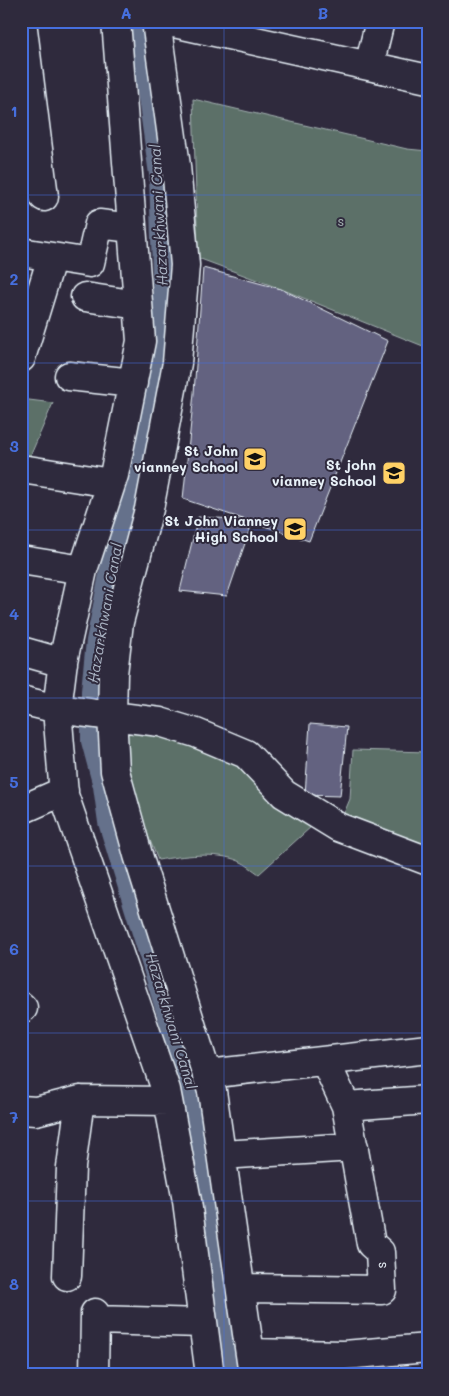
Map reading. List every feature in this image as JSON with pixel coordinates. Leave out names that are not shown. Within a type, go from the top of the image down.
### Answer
[{"type":"street","points":[[22,21],[44,196]]},
{"type":"street","points":[[116,21],[142,341],[111,483],[83,570],[62,663],[57,709],[64,791],[166,1090],[187,1200],[210,1375]]},
{"type":"street","points":[[156,21],[176,166],[185,265],[177,363],[149,509],[119,622],[113,674],[112,716],[115,771],[138,855],[212,1091],[251,1364],[428,1348]]},
{"type":"street","points":[[165,21],[428,79]]},
{"type":"street","points":[[369,66],[380,21]]},
{"type":"street","points":[[21,252],[90,263],[99,224],[132,228]]},
{"type":"street","points":[[21,358],[52,257]]},
{"type":"street","points":[[85,297],[138,305]]},
{"type":"street","points":[[69,376],[133,383]]},
{"type":"street","points":[[28,470],[111,483]]},
{"type":"street","points":[[21,560],[83,570]]},
{"type":"street","points":[[21,651],[62,663]]},
{"type":"street","points":[[21,700],[57,709],[160,722],[196,733],[246,754],[284,794],[338,827],[428,861]]},
{"type":"street","points":[[21,810],[64,791]]},
{"type":"street","points":[[207,1074],[428,1049]]},
{"type":"street","name":"s","points":[[241,1288],[382,1290],[380,1252],[371,1244],[346,1106],[325,1061]]},
{"type":"street","points":[[21,1110],[36,1110],[80,1100],[168,1101]]},
{"type":"street","points":[[66,1276],[71,1167],[80,1100]]},
{"type":"street","points":[[346,1106],[428,1100]]},
{"type":"street","points":[[222,1155],[354,1147]]},
{"type":"street","points":[[94,1375],[95,1316],[203,1323]]},
{"type":"green space","name":"s","points":[[193,99],[407,149],[428,151],[428,348],[198,258]]},
{"type":"green space","points":[[21,399],[53,403],[26,466],[21,469]]},
{"type":"green space","points":[[127,725],[241,762],[312,826],[259,874],[239,861],[220,856],[188,856],[158,860],[127,784]]},
{"type":"green space","points":[[353,750],[428,752],[428,856],[342,818],[350,799]]},
{"type":"building","points":[[203,268],[281,289],[388,341],[309,541],[183,499],[194,393]]},
{"type":"building","points":[[198,517],[253,520],[227,596],[180,591]]},
{"type":"building","points":[[310,724],[347,727],[340,796],[305,795]]},
{"type":"waterway","name":"Hazarkhwani Canal","points":[[138,21],[160,174],[165,334],[150,412],[118,534],[97,641],[92,691],[92,741],[104,786],[109,822],[193,1095],[205,1160],[233,1375]]},
{"type":"place","name":"St John vianney School","points":[[255,459]]},
{"type":"place","name":"St john vianney School","points":[[394,473]]},
{"type":"place","name":"St John Vianney High School","points":[[295,529]]}]
